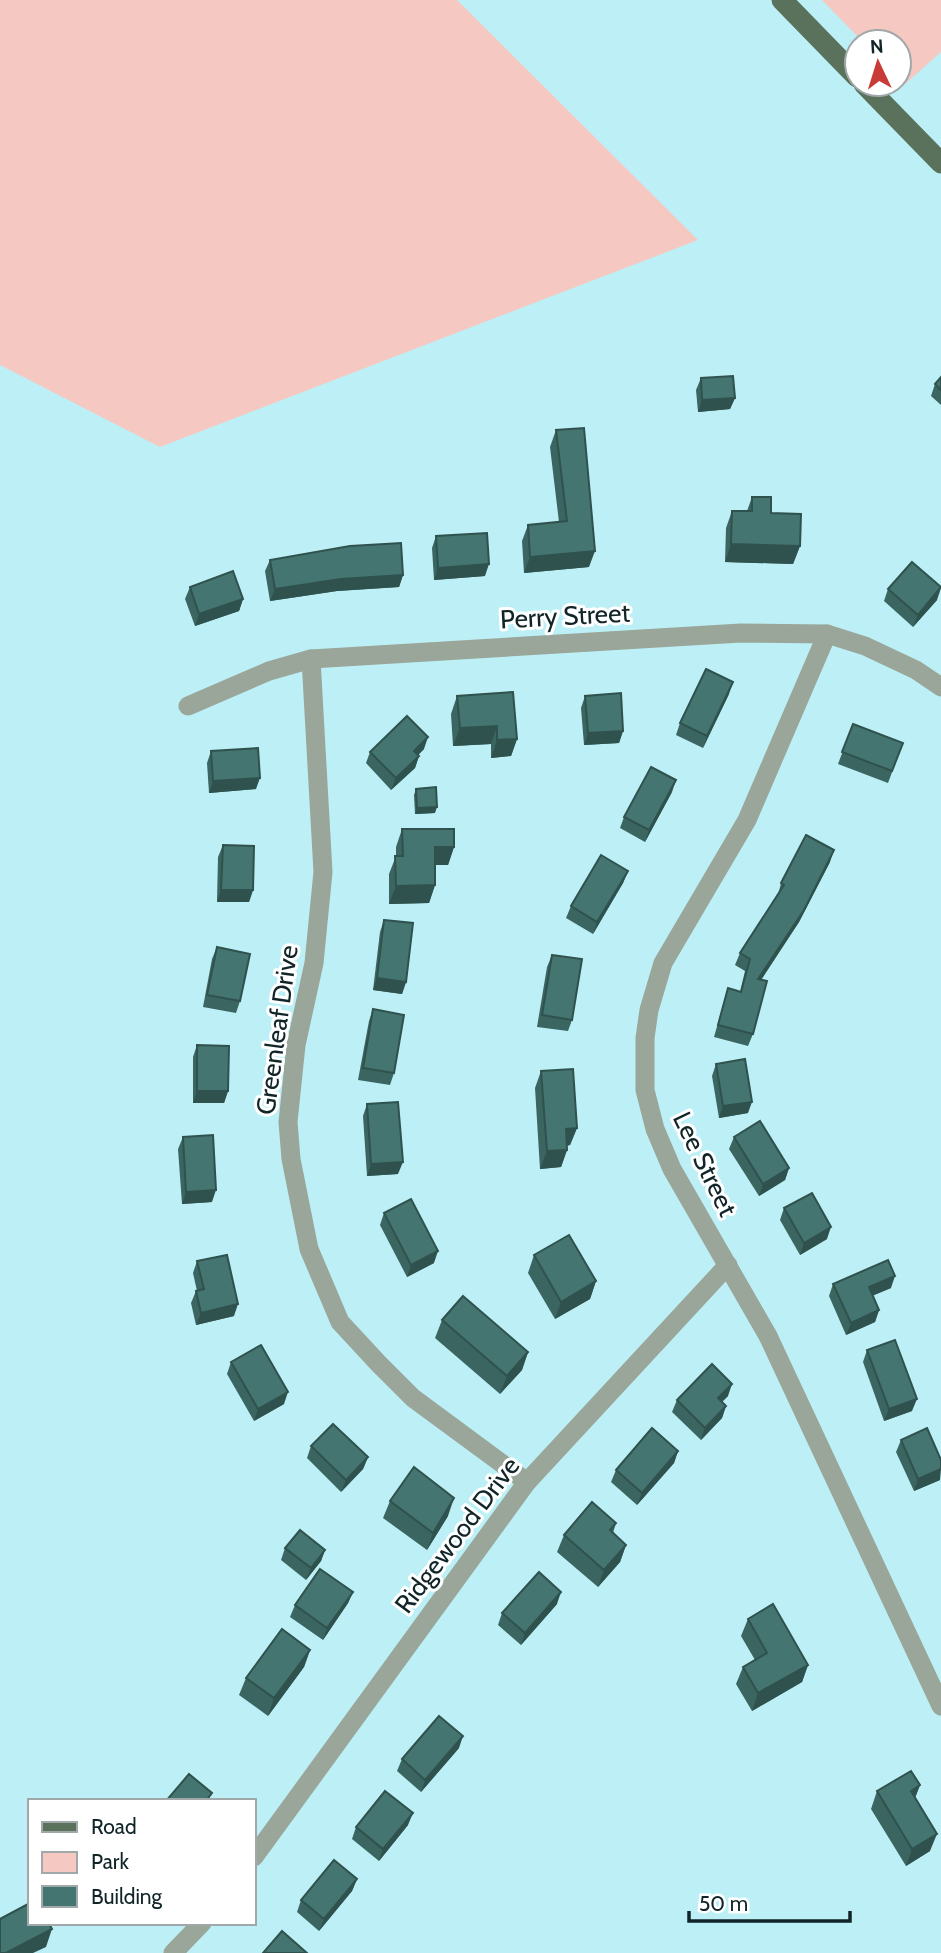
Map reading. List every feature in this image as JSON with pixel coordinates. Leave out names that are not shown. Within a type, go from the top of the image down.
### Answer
[{"type":"main road","points":[[782,0],[843,63]]},
{"type":"main road","points":[[878,98],[941,163]]},
{"type":"street","name":"Perry Street","points":[[188,706],[269,671],[312,659],[741,633],[827,634],[865,646],[916,670],[941,687]]},
{"type":"street","name":"Lee Street","points":[[827,634],[747,820],[663,963],[649,1010],[643,1064],[645,1090],[654,1129],[673,1170],[768,1336],[941,1706]]},
{"type":"street","name":"Greenleaf Drive","points":[[312,659],[323,872],[314,963],[296,1045],[288,1122],[291,1159],[309,1249],[340,1322],[378,1363],[413,1398],[527,1482]]},
{"type":"street","name":"Ridgewood Drive","points":[[256,1854],[527,1482],[728,1265]]},
{"type":"street","points":[[173,1953],[200,1925]]},
{"type":"green space","points":[[0,0],[457,0],[698,240],[160,447],[0,365]]},
{"type":"green space","points":[[822,0],[941,0],[941,52],[913,77],[913,28],[849,28]]},
{"type":"building","points":[[733,376],[735,398],[702,400],[701,378]]},
{"type":"building","points":[[941,377],[941,390],[935,384]]},
{"type":"building","points":[[584,428],[595,551],[530,557],[528,525],[567,521],[556,430]]},
{"type":"building","points":[[752,497],[771,497],[771,513],[801,514],[800,546],[731,544],[732,511],[752,511]]},
{"type":"building","points":[[487,533],[489,564],[438,568],[436,536]]},
{"type":"building","points":[[401,543],[403,575],[341,579],[275,589],[270,560],[350,546]]},
{"type":"building","points":[[912,562],[941,587],[918,615],[888,589]]},
{"type":"building","points":[[233,571],[243,599],[199,614],[190,587]]},
{"type":"building","points":[[706,669],[733,682],[707,736],[680,723]]},
{"type":"building","points":[[513,692],[517,739],[497,740],[497,726],[460,728],[457,696]]},
{"type":"building","points":[[621,693],[623,731],[588,733],[585,696]]},
{"type":"building","points":[[407,716],[428,737],[414,751],[419,756],[396,778],[370,752]]},
{"type":"building","points":[[853,724],[903,743],[892,771],[842,752]]},
{"type":"building","points":[[258,748],[260,778],[213,781],[211,751]]},
{"type":"building","points":[[651,767],[676,780],[649,830],[624,817]]},
{"type":"building","points":[[436,787],[437,807],[417,808],[416,789]]},
{"type":"building","points":[[402,829],[454,829],[454,847],[435,847],[435,885],[396,886],[395,856],[403,856]]},
{"type":"building","points":[[806,835],[834,850],[804,910],[758,979],[767,981],[753,1034],[718,1025],[728,988],[741,992],[750,959],[740,953],[784,885],[781,883]]},
{"type":"building","points":[[223,845],[254,846],[253,890],[221,890]]},
{"type":"building","points":[[601,855],[628,871],[597,922],[571,906]]},
{"type":"building","points":[[384,920],[413,923],[406,982],[377,978]]},
{"type":"building","points":[[217,947],[250,954],[240,1001],[207,995]]},
{"type":"building","points":[[552,955],[582,959],[572,1020],[542,1015]]},
{"type":"building","points":[[373,1009],[404,1015],[394,1073],[363,1068]]},
{"type":"building","points":[[197,1045],[229,1046],[228,1091],[197,1091]]},
{"type":"building","points":[[745,1059],[752,1102],[723,1106],[716,1064]]},
{"type":"building","points":[[573,1069],[577,1128],[566,1129],[567,1150],[547,1151],[541,1071]]},
{"type":"building","points":[[398,1102],[403,1162],[371,1164],[367,1104]]},
{"type":"building","points":[[760,1121],[789,1168],[763,1184],[734,1137]]},
{"type":"building","points":[[213,1135],[216,1190],[186,1192],[183,1137]]},
{"type":"building","points":[[812,1193],[831,1227],[804,1243],[784,1208]]},
{"type":"building","points":[[411,1199],[438,1251],[411,1265],[384,1213]]},
{"type":"building","points":[[569,1235],[596,1281],[561,1302],[534,1255]]},
{"type":"building","points":[[227,1255],[238,1304],[201,1313],[196,1291],[204,1289],[197,1261]]},
{"type":"building","points":[[888,1260],[895,1276],[869,1287],[879,1310],[851,1323],[833,1284]]},
{"type":"building","points":[[463,1296],[528,1352],[507,1376],[442,1320]]},
{"type":"building","points":[[895,1340],[917,1399],[889,1409],[867,1350]]},
{"type":"building","points":[[261,1345],[288,1392],[258,1409],[231,1362]]},
{"type":"building","points":[[712,1364],[732,1384],[718,1398],[726,1406],[705,1428],[677,1400]]},
{"type":"building","points":[[333,1424],[368,1457],[346,1480],[311,1446]]},
{"type":"building","points":[[652,1428],[678,1451],[642,1493],[616,1470]]},
{"type":"building","points":[[927,1428],[941,1460],[941,1469],[918,1479],[901,1440]]},
{"type":"building","points":[[414,1467],[454,1498],[433,1533],[390,1501]]},
{"type":"building","points":[[592,1502],[616,1523],[610,1530],[626,1545],[604,1570],[564,1535]]},
{"type":"building","points":[[300,1530],[325,1550],[311,1568],[285,1548]]},
{"type":"building","points":[[320,1569],[353,1592],[327,1628],[295,1605]]},
{"type":"building","points":[[539,1572],[561,1592],[525,1633],[502,1613]]},
{"type":"building","points":[[773,1604],[808,1665],[758,1693],[743,1667],[767,1653],[748,1619]]},
{"type":"building","points":[[282,1629],[310,1650],[274,1698],[246,1678]]},
{"type":"building","points":[[439,1716],[463,1736],[425,1780],[402,1759]]},
{"type":"building","points":[[911,1771],[920,1785],[911,1791],[937,1834],[912,1849],[877,1791]]},
{"type":"building","points":[[189,1774],[212,1793],[208,1799],[168,1799]]},
{"type":"building","points":[[385,1791],[413,1813],[383,1849],[356,1827]]},
{"type":"building","points":[[334,1860],[357,1879],[324,1919],[301,1900]]},
{"type":"building","points":[[28,1904],[28,1925],[50,1925],[52,1929],[6,1953],[0,1953],[0,1919]]},
{"type":"building","points":[[282,1931],[307,1953],[263,1953]]}]
